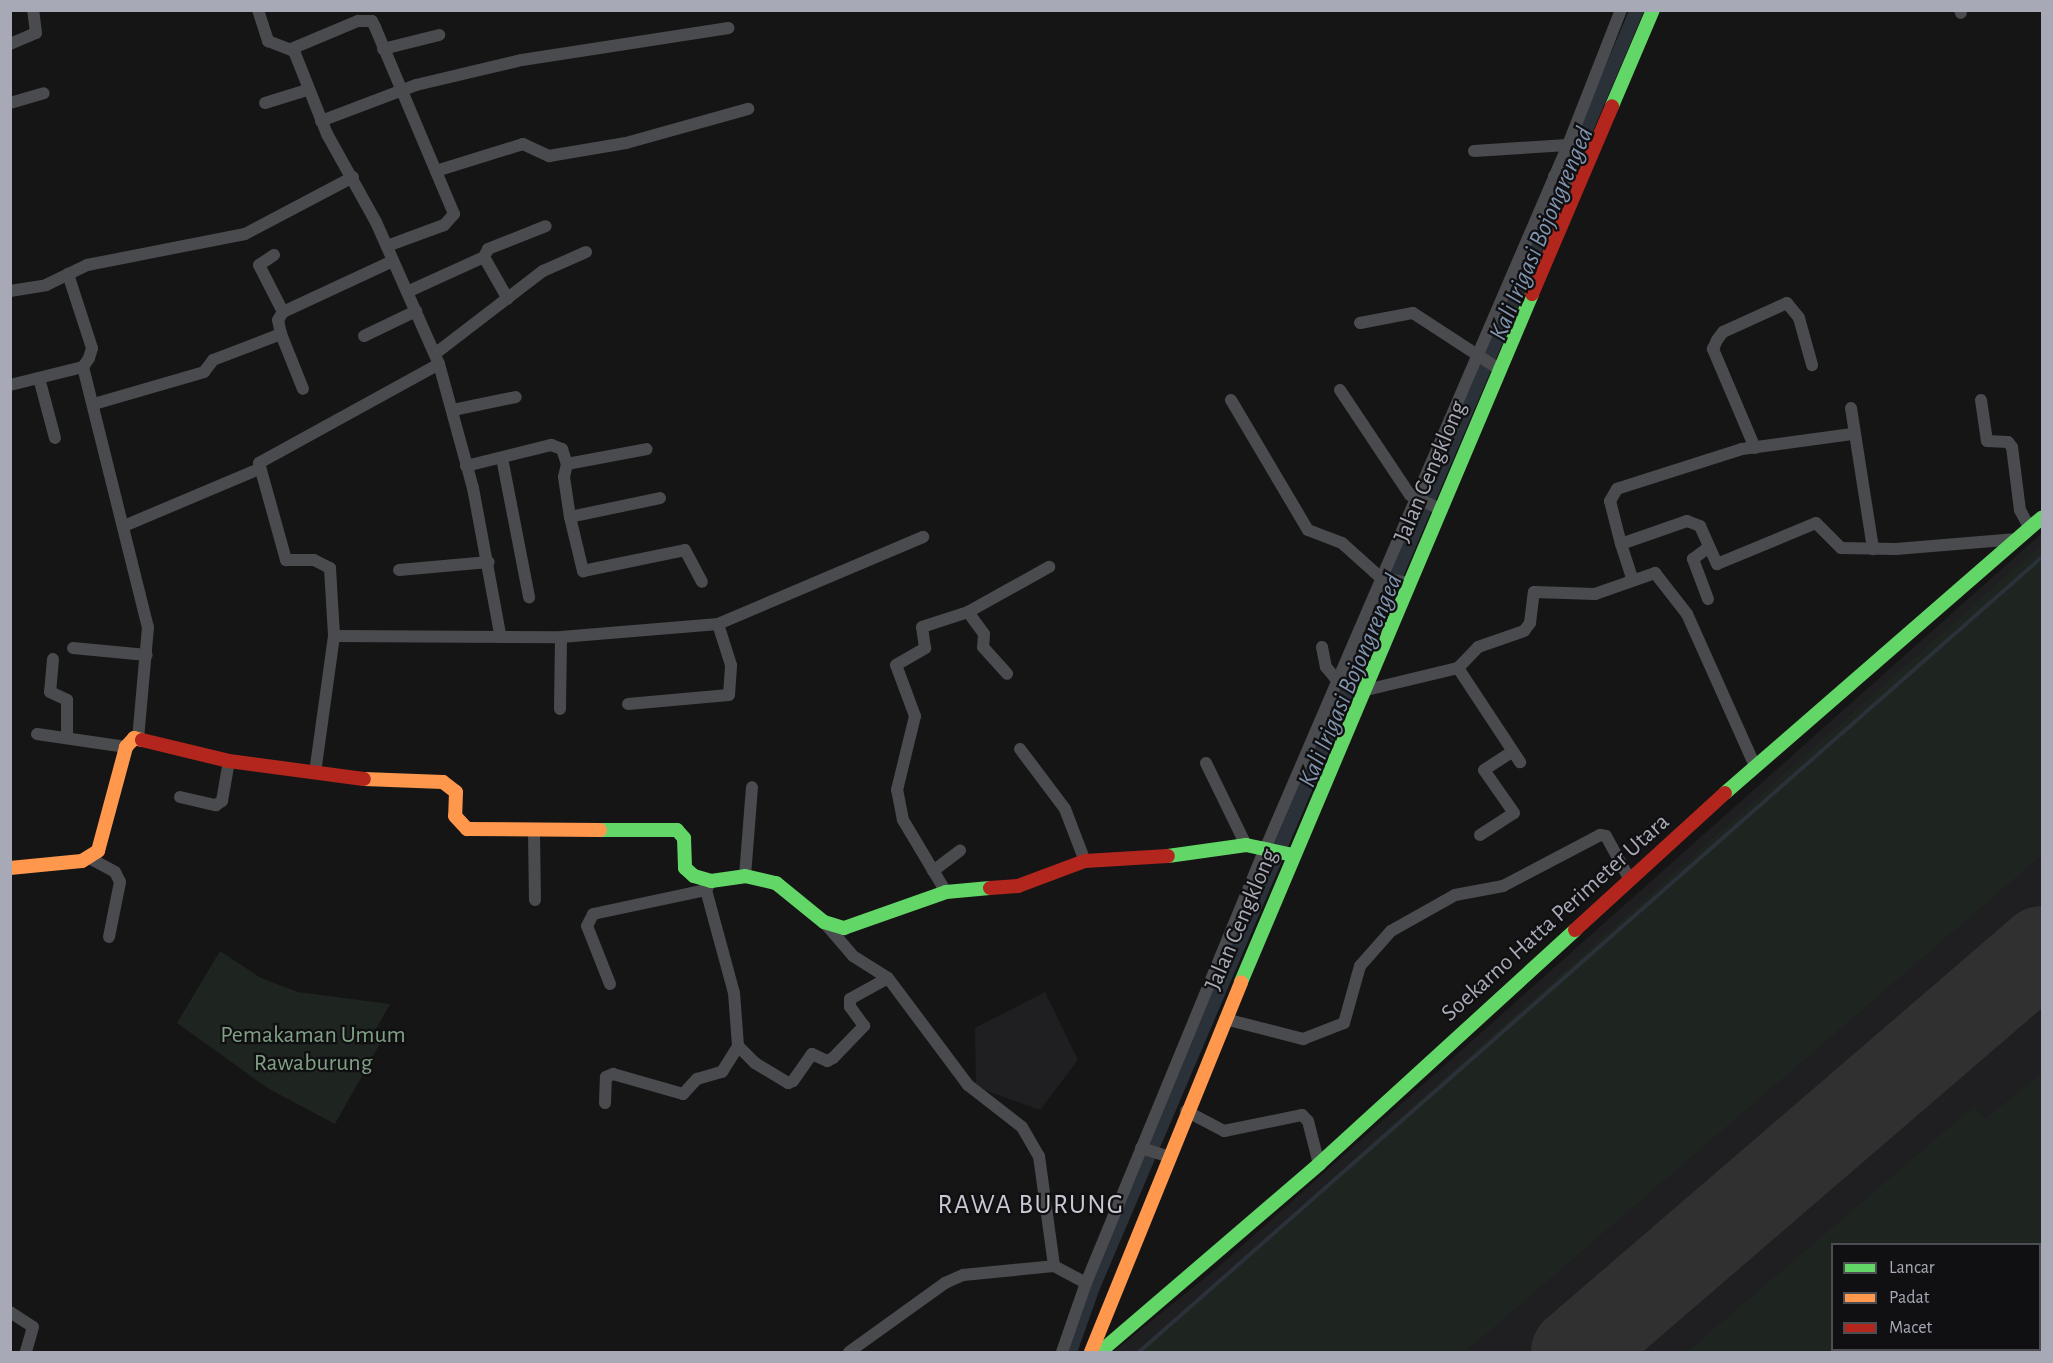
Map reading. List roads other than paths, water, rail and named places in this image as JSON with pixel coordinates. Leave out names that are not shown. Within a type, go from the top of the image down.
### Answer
[{"type":"main road","name":"Jalan Cengklong","points":[[1090,1353],[1164,1155],[1186,1111],[1225,1019],[1291,854],[1362,692],[1574,186],[1653,10]]},
{"type":"main road","name":"Soekarno Hatta Perimeter Utara","points":[[1100,1353],[1319,1164],[1755,766],[2043,517]]},
{"type":"main road","points":[[10,868],[91,859],[98,851],[126,747],[129,740],[138,738],[229,761],[375,781],[443,782],[456,792],[455,816],[467,829],[677,830],[684,838],[685,868],[708,885],[745,876],[776,883],[824,922],[844,928],[872,921],[946,892],[1018,886],[1085,861],[1152,858],[1246,845],[1269,847],[1291,854]]},
{"type":"street","points":[[10,44],[36,33],[33,10]]},
{"type":"street","points":[[258,10],[268,41],[291,49],[370,16],[399,90],[453,208],[452,220],[387,246]]},
{"type":"street","points":[[1062,1353],[1086,1283],[1144,1149],[1337,680],[1384,580],[1416,500],[1557,178],[1621,10]]},
{"type":"street","points":[[321,121],[399,90],[522,60],[729,28]]},
{"type":"street","points":[[383,49],[439,35]]},
{"type":"street","points":[[291,49],[321,121],[387,246],[438,358],[453,410],[489,562],[500,634]]},
{"type":"street","points":[[265,103],[307,90]]},
{"type":"street","points":[[10,102],[44,93]]},
{"type":"street","points":[[436,171],[522,144],[549,156],[626,143],[748,110]]},
{"type":"street","points":[[1474,151],[1568,145]]},
{"type":"street","points":[[10,291],[39,287],[68,274],[149,250],[245,234],[352,177]]},
{"type":"street","points":[[1557,178],[1574,186]]},
{"type":"street","points":[[407,292],[484,257],[488,249],[546,226]]},
{"type":"street","points":[[315,773],[334,636],[330,568],[314,560],[285,560],[259,469],[262,458],[438,358],[543,271],[586,252]]},
{"type":"street","points":[[274,255],[259,265],[283,312]]},
{"type":"street","points":[[484,257],[508,299]]},
{"type":"street","points":[[303,389],[278,320],[283,312],[393,261]]},
{"type":"street","points":[[68,274],[92,348],[83,367],[94,404],[114,501],[124,526],[144,606],[147,655],[138,738]]},
{"type":"street","points":[[1755,448],[1713,350],[1717,340],[1723,332],[1787,303],[1799,318],[1812,365]]},
{"type":"street","points":[[364,336],[416,311]]},
{"type":"street","points":[[1360,323],[1413,313],[1497,368]]},
{"type":"street","points":[[94,404],[204,372],[213,360],[282,334]]},
{"type":"street","points":[[10,386],[83,367]]},
{"type":"street","points":[[39,378],[55,438]]},
{"type":"street","points":[[1340,390],[1416,500],[1439,509]]},
{"type":"street","points":[[453,410],[516,398]]},
{"type":"street","points":[[1231,399],[1308,530],[1342,543],[1384,580],[1406,583]]},
{"type":"street","points":[[1981,400],[1987,441],[2012,447],[2020,510],[2030,529]]},
{"type":"street","points":[[1851,408],[1852,434],[1873,549]]},
{"type":"street","points":[[1633,580],[1610,501],[1617,489],[1683,466],[1755,448],[1852,434]]},
{"type":"street","points":[[466,466],[551,445],[562,449],[567,464],[564,477],[570,517],[583,571],[685,550],[702,582]]},
{"type":"street","points":[[567,464],[647,449]]},
{"type":"street","points":[[501,458],[529,597]]},
{"type":"street","points":[[124,526],[259,469]]},
{"type":"street","points":[[570,517],[660,498]]},
{"type":"street","points":[[1621,544],[1687,521],[1700,526],[1714,562],[1721,563],[1816,523],[1835,546],[1873,549],[2018,539]]},
{"type":"street","points":[[334,636],[500,634],[561,637],[718,624],[923,537]]},
{"type":"street","points":[[1708,599],[1693,559],[1710,547]]},
{"type":"street","points":[[399,570],[489,562]]},
{"type":"street","points":[[946,892],[903,820],[897,790],[902,755],[915,716],[896,665],[925,648],[922,627],[968,612],[1049,567]]},
{"type":"street","points":[[1362,692],[1458,668],[1478,647],[1524,631],[1530,623],[1534,592],[1595,594],[1655,573],[1687,614],[1755,766]]},
{"type":"street","points":[[968,612],[984,634],[983,647],[1007,674]]},
{"type":"street","points":[[628,704],[729,695],[731,665],[718,624]]},
{"type":"street","points":[[560,709],[561,637]]},
{"type":"street","points":[[1322,646],[1326,667],[1337,680]]},
{"type":"street","points":[[74,648],[147,655]]},
{"type":"street","points":[[53,659],[50,692],[67,700],[67,738]]},
{"type":"street","points":[[1458,668],[1516,757],[1484,770],[1514,813],[1480,835]]},
{"type":"street","points":[[37,734],[126,747]]},
{"type":"street","points":[[1020,749],[1065,809],[1085,861]]},
{"type":"street","points":[[180,797],[216,805],[222,801],[229,761]]},
{"type":"street","points":[[1206,763],[1246,845]]},
{"type":"street","points":[[745,876],[752,787]]},
{"type":"street","points":[[534,831],[535,900]]},
{"type":"street","points":[[1225,1019],[1303,1039],[1344,1023],[1360,966],[1390,931],[1455,895],[1503,886],[1600,835],[1606,836],[1630,880]]},
{"type":"street","points":[[933,871],[960,851]]},
{"type":"street","points":[[91,859],[115,872],[120,882],[109,937]]},
{"type":"street","points":[[605,1103],[606,1077],[613,1074],[683,1094],[697,1079],[722,1072],[738,1046],[734,993],[708,885],[593,915],[587,926],[610,984]]},
{"type":"street","points":[[824,922],[853,956],[888,978],[968,1085],[1022,1127],[1039,1156],[1054,1266]]},
{"type":"street","points":[[738,1046],[755,1063],[788,1083],[793,1081],[812,1053],[827,1061],[833,1058],[864,1026],[849,1007],[850,999],[888,978]]},
{"type":"street","points":[[1186,1111],[1224,1131],[1302,1115],[1308,1121],[1319,1164]]},
{"type":"street","points":[[1144,1149],[1164,1155]]},
{"type":"street","points":[[849,1353],[945,1282],[963,1275],[1054,1266],[1086,1283]]},
{"type":"street","points":[[10,1312],[33,1327],[26,1353]]},
{"type":"waterway","name":"Kali Irigasi Bojongrenged","points":[[1070,1352],[1093,1287],[1637,10]]},
{"type":"waterway","points":[[1139,1352],[2042,557]]},
{"type":"district","name":"RAWA BURUNG","points":[[1031,1205]]},
{"type":"park label","name":"Pemakaman Umum Rawaburung","points":[[313,1050]]}]
